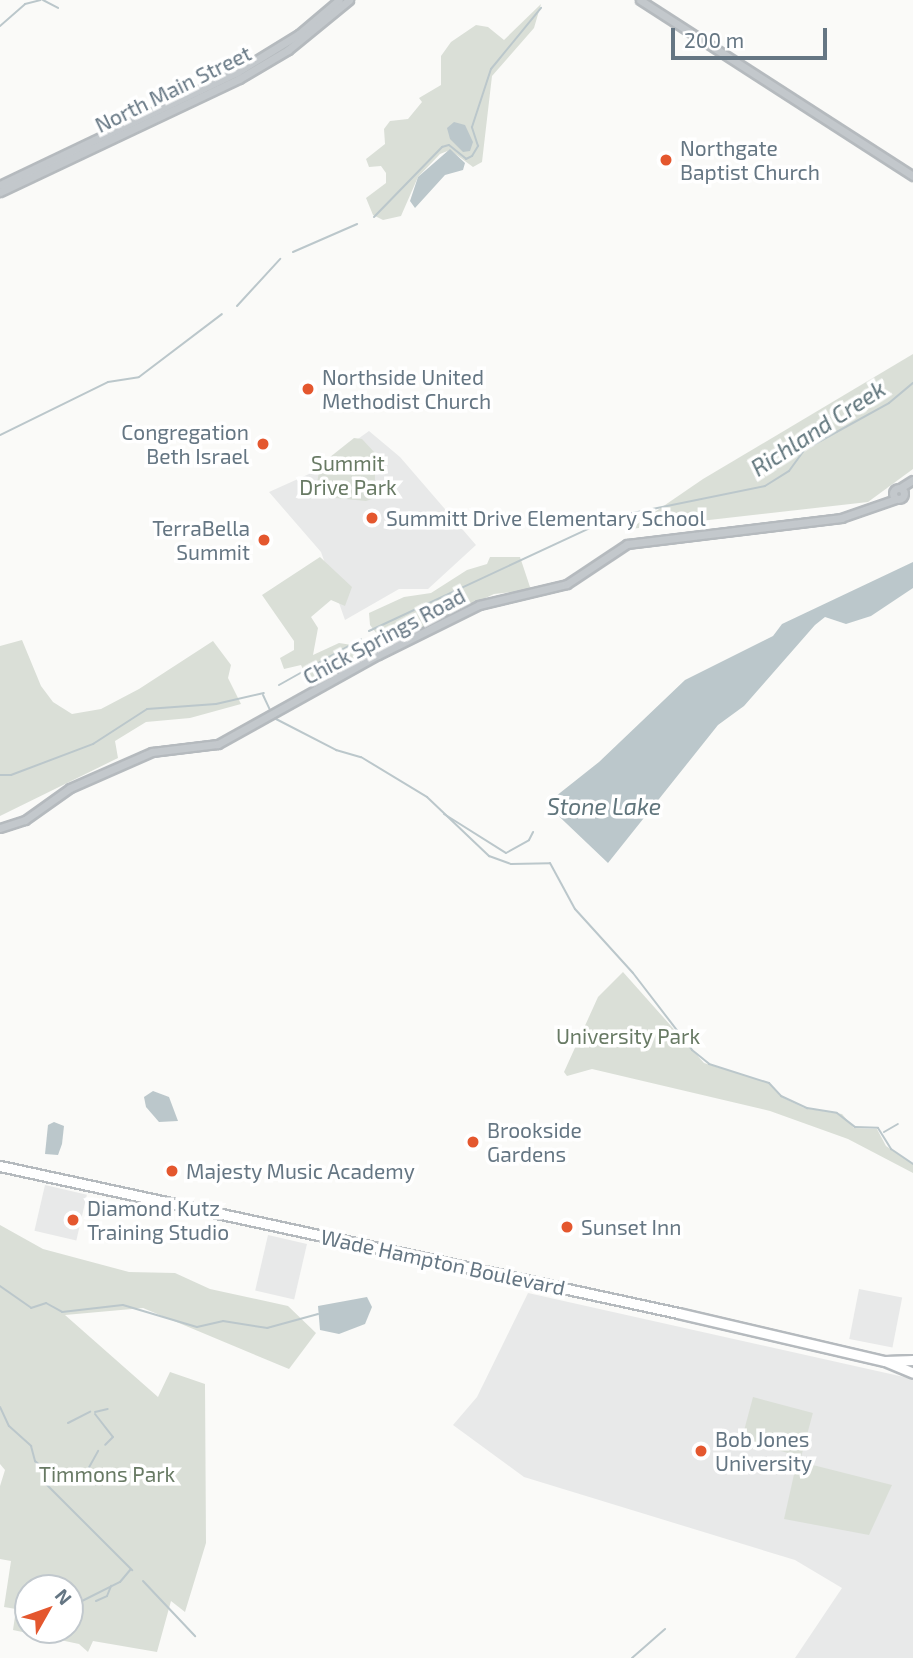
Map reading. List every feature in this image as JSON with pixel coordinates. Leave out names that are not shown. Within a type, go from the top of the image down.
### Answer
[{"type":"main road","name":"Wade Hampton Boulevard","points":[[0,1166],[885,1361],[913,1373]]},
{"type":"main road","name":"Wade Hampton Boulevard","points":[[885,1361],[913,1360]]},
{"type":"street","name":"North Main Street","points":[[0,186],[237,72],[299,34],[339,0]]},
{"type":"street","name":"North Main Street","points":[[0,192],[247,74],[288,50],[349,0]]},
{"type":"street","points":[[640,0],[913,176]]},
{"type":"street","name":"Chick Springs Road","points":[[0,828],[25,820],[70,788],[152,752],[218,744],[378,654],[479,606],[567,584],[627,544],[841,518],[881,505],[913,481]]},
{"type":"shaded area","name":"Summitt Drive Elementary School","points":[[369,431],[400,457],[476,545],[428,589],[399,589],[345,620],[321,552],[269,492],[309,474]]},
{"type":"shaded area","points":[[45,1185],[87,1195],[76,1240],[34,1231]]},
{"type":"shaded area","points":[[268,1235],[307,1244],[294,1300],[255,1291]]},
{"type":"shaded area","points":[[859,1289],[902,1297],[892,1347],[849,1339]]},
{"type":"shaded area","name":"Bob Jones University","points":[[528,1293],[913,1379],[913,1658],[795,1658],[842,1588],[795,1560],[524,1477],[453,1425],[477,1397]]},
{"type":"green space","points":[[541,4],[534,28],[492,76],[482,162],[473,167],[450,150],[440,154],[418,177],[401,216],[383,220],[373,215],[366,198],[386,183],[386,173],[381,166],[369,167],[366,159],[385,144],[384,129],[390,121],[408,119],[422,102],[419,98],[441,85],[441,56],[451,42],[476,25],[488,27],[504,40]]},
{"type":"green space","points":[[913,354],[913,469],[868,502],[630,529],[703,479]]},
{"type":"green space","name":"Summit Drive Park","points":[[354,438],[362,439],[375,453],[375,498],[366,501],[315,496],[320,465]]},
{"type":"green space","points":[[320,557],[352,587],[345,606],[331,600],[311,617],[318,628],[313,655],[339,643],[365,647],[367,653],[311,686],[301,665],[284,669],[280,658],[294,650],[294,641],[262,595]]},
{"type":"green space","points":[[490,557],[520,557],[531,590],[494,594],[424,627],[387,635],[377,634],[370,625],[369,613],[404,597],[431,593],[467,570],[487,564]]},
{"type":"green space","points":[[22,640],[41,686],[53,702],[72,714],[101,709],[139,689],[213,641],[231,665],[228,678],[241,704],[190,718],[146,722],[115,741],[118,758],[0,816],[0,646]]},
{"type":"green space","name":"University Park","points":[[623,972],[704,1063],[769,1083],[784,1098],[804,1108],[842,1114],[854,1128],[877,1129],[886,1146],[913,1164],[913,1173],[848,1139],[770,1111],[592,1069],[567,1076],[564,1072],[598,997]]},
{"type":"green space","name":"Timmons Park","points":[[0,1225],[43,1249],[129,1272],[175,1273],[210,1289],[288,1306],[316,1333],[289,1369],[143,1308],[65,1315],[158,1397],[170,1372],[205,1384],[206,1543],[185,1612],[171,1601],[157,1652],[93,1641],[88,1652],[79,1644],[84,1644],[84,1574],[14,1574],[14,1609],[4,1607],[11,1561],[0,1559],[0,1486],[5,1470],[0,1464]]},
{"type":"green space","points":[[753,1397],[813,1413],[801,1457],[741,1440]]},
{"type":"green space","points":[[797,1461],[892,1485],[869,1535],[784,1519]]},
{"type":"water","points":[[454,122],[465,125],[473,142],[470,151],[463,152],[450,139],[447,128]]},
{"type":"water","points":[[450,149],[465,163],[463,170],[445,175],[415,208],[410,201],[418,177]]},
{"type":"water","name":"Stone Lake","points":[[913,562],[913,588],[871,616],[846,624],[825,617],[815,625],[744,706],[718,725],[608,863],[546,804],[599,762],[685,680],[773,636],[782,624]]},
{"type":"water","points":[[153,1091],[169,1097],[178,1121],[159,1122],[146,1107],[144,1097]]},
{"type":"water","points":[[54,1122],[64,1126],[62,1144],[58,1155],[45,1154],[48,1125]]},
{"type":"water","points":[[367,1297],[372,1307],[365,1324],[339,1334],[320,1330],[318,1306]]},
{"type":"waterway","points":[[0,26],[25,4],[41,0]]},
{"type":"waterway","points":[[43,0],[58,8]]},
{"type":"waterway","points":[[374,217],[442,147],[449,145],[466,159],[472,156],[478,146],[472,127],[491,69],[541,8]]},
{"type":"waterway","points":[[293,252],[357,224]]},
{"type":"waterway","points":[[237,306],[280,259]]},
{"type":"waterway","points":[[0,435],[108,382],[139,377],[222,314]]},
{"type":"waterway","name":"Richland Creek","points":[[613,517],[765,486],[789,471],[804,450],[889,403],[913,383]]},
{"type":"waterway","name":"Richland Creek","points":[[369,631],[601,523]]},
{"type":"waterway","name":"Richland Creek","points":[[279,685],[361,639]]},
{"type":"waterway","name":"Richland Creek","points":[[0,775],[11,775],[93,744],[147,709],[216,704],[264,693]]},
{"type":"waterway","points":[[263,695],[270,710]]},
{"type":"waterway","points":[[276,719],[336,750],[361,757],[427,797],[489,856],[511,864],[550,863],[575,909],[633,973],[692,1050],[709,1064],[769,1083],[781,1096],[807,1108],[837,1113],[855,1127],[878,1128],[891,1149],[913,1164]]},
{"type":"waterway","points":[[444,814],[506,853],[529,840],[533,832]]},
{"type":"waterway","points":[[884,1132],[898,1124]]},
{"type":"waterway","points":[[0,1286],[31,1308],[46,1303],[62,1312],[123,1305],[197,1327],[223,1321],[267,1328],[318,1314]]},
{"type":"waterway","points":[[0,1407],[9,1426],[31,1446],[35,1461],[53,1476],[46,1484],[132,1570]]},
{"type":"waterway","points":[[95,1412],[108,1409]]},
{"type":"waterway","points":[[68,1423],[90,1412]]},
{"type":"waterway","points":[[95,1414],[113,1437],[105,1445]]},
{"type":"waterway","points":[[87,1471],[98,1451]]},
{"type":"waterway","points":[[86,1473],[134,1472]]},
{"type":"waterway","points":[[84,1600],[120,1582],[130,1570]]},
{"type":"waterway","points":[[143,1581],[195,1636]]},
{"type":"waterway","points":[[96,1601],[107,1596],[111,1586]]},
{"type":"waterway","points":[[632,1658],[665,1629]]},
{"type":"place","name":"Northgate Baptist Church","points":[[666,160]]},
{"type":"place","name":"Northside United Methodist Church","points":[[308,389]]},
{"type":"place","name":"Congregation Beth Israel","points":[[263,444]]},
{"type":"place","name":"Summitt Drive Elementary School","points":[[372,518]]},
{"type":"place","name":"TerraBella Summit","points":[[264,540]]},
{"type":"place","name":"Brookside Gardens","points":[[473,1142]]},
{"type":"place","name":"Majesty Music Academy","points":[[172,1171]]},
{"type":"place","name":"Diamond Kutz Training Studio","points":[[73,1220]]},
{"type":"place","name":"Sunset Inn","points":[[567,1227]]},
{"type":"place","name":"Bob Jones University","points":[[701,1451]]}]
